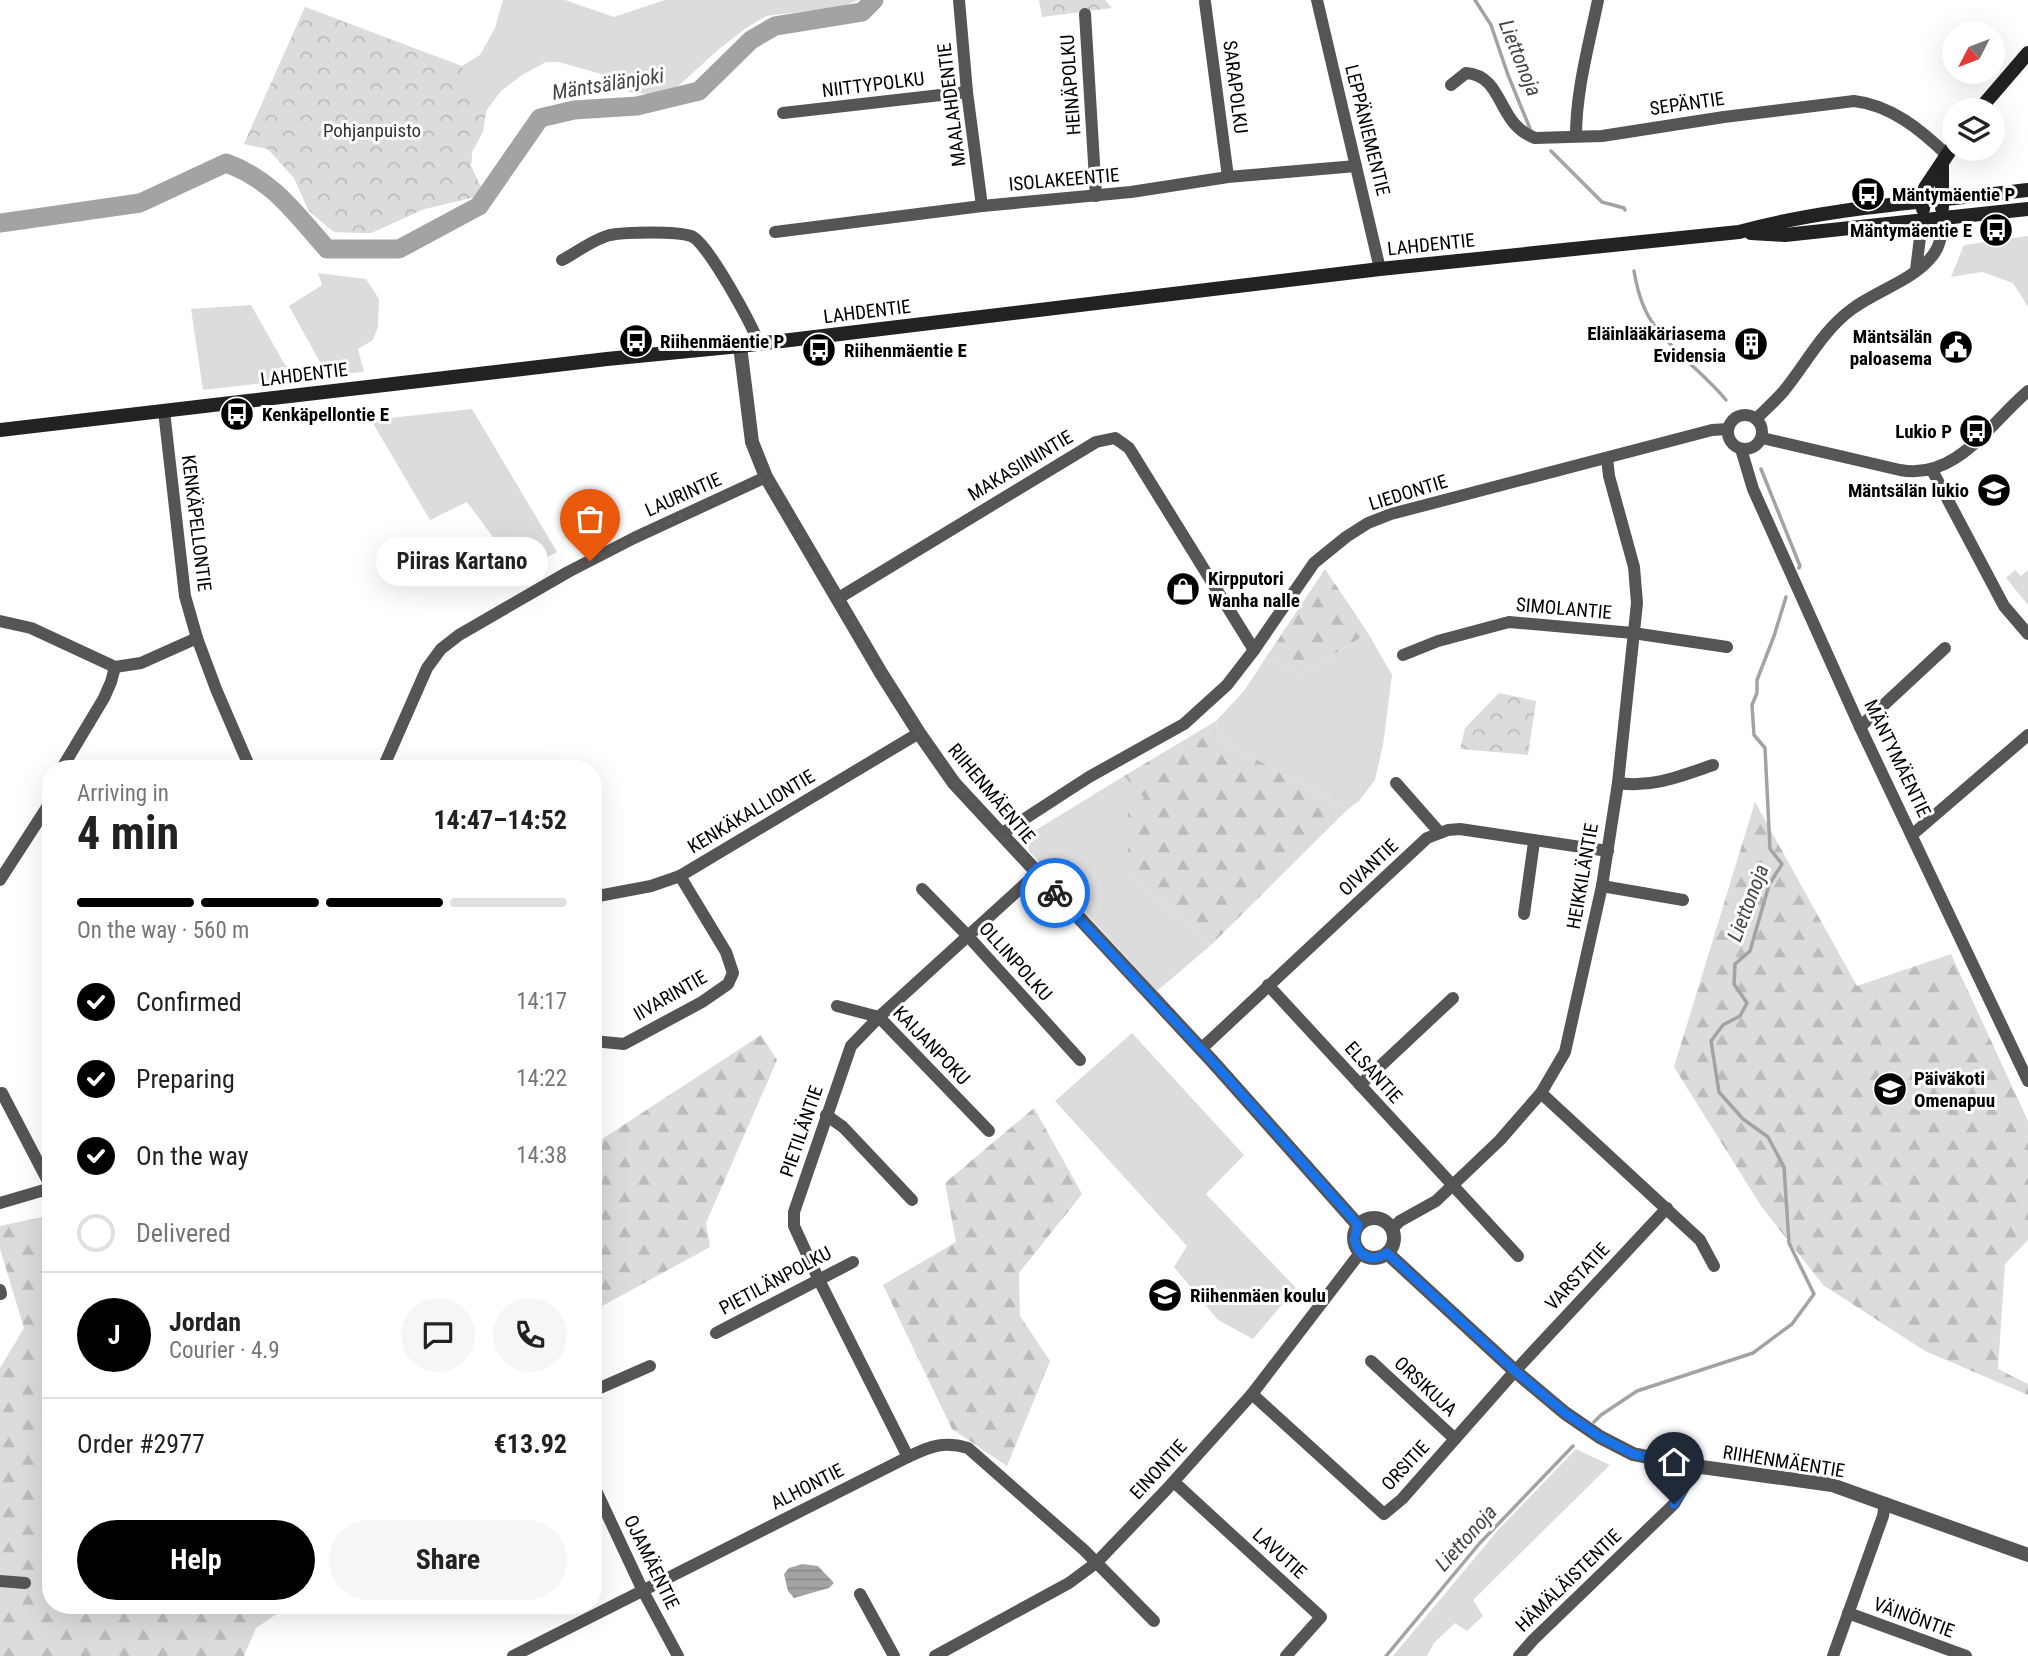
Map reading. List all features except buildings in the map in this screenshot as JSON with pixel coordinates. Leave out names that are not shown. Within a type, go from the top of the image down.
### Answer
[{"type":"main road","points":[[1989,98],[2028,53]]},
{"type":"main road","points":[[1922,221],[1925,188],[1943,161]]},
{"type":"main road","points":[[1943,219],[1942,200],[1947,161]]},
{"type":"main road","name":"LAHDENTIE","points":[[1739,232],[1778,221],[2028,190]]},
{"type":"main road","name":"LAHDENTIE","points":[[0,430],[580,362],[759,344],[1380,269],[1739,232],[1784,235],[2028,209]]},
{"type":"street","name":"MAALAHDENTIE","points":[[959,0],[967,92],[982,205]]},
{"type":"street","name":"LEPPÄNIEMENTIE","points":[[1317,0],[1380,269]]},
{"type":"street","points":[[1576,136],[1580,85],[1598,0]]},
{"type":"street","name":"SARAPOLKU","points":[[1205,2],[1228,177]]},
{"type":"street","name":"HEINÄPOLKU","points":[[1085,14],[1096,196]]},
{"type":"street","name":"SEPÄNTIE","points":[[1451,85],[1466,73],[1479,74],[1489,82],[1509,120],[1525,135],[1545,140],[1602,136],[1854,101],[1873,103],[1910,123],[1942,149]]},
{"type":"street","name":"NIITTYPOLKU","points":[[783,113],[967,92]]},
{"type":"street","name":"ISOLAKEENTIE","points":[[775,232],[982,205],[1096,196],[1228,177],[1356,166]]},
{"type":"street","points":[[1756,419],[1783,392],[1828,332],[1853,309],[1916,270],[1934,254],[1941,237],[1943,219]]},
{"type":"street","points":[[1916,270],[1922,221]]},
{"type":"street","points":[[562,260],[608,236],[691,236],[706,250],[753,329],[759,344]]},
{"type":"street","name":"RIIHENMÄENTIE","points":[[740,346],[752,442],[766,477],[919,733],[954,782],[1036,874],[1201,1049],[1358,1225]]},
{"type":"street","points":[[1762,438],[1900,470],[1932,470],[1961,456],[2028,391]]},
{"type":"street","name":"KENKÄPELLONTIE","points":[[164,411],[186,596],[197,638]]},
{"type":"street","points":[[1742,415],[1756,419],[1762,427],[1762,438],[1751,448],[1741,449],[1730,439],[1728,429],[1733,420],[1742,415]]},
{"type":"street","name":"LIEDONTIE","points":[[1001,834],[1089,777],[1184,724],[1227,685],[1314,563],[1329,549],[1368,523],[1391,514],[1712,430],[1728,429]]},
{"type":"street","name":"MAKASIININTIE","points":[[837,599],[1096,442],[1115,438],[1129,448],[1254,650]]},
{"type":"street","name":"MÄNTYMÄENTIE","points":[[1741,449],[1753,489],[1860,727],[2028,1081]]},
{"type":"street","name":"HEIKKILÄNTIE","points":[[1392,1229],[1400,1220],[1436,1200],[1500,1140],[1541,1093],[1565,1052],[1608,851],[1637,603],[1634,567],[1609,476],[1607,458]]},
{"type":"street","points":[[1932,470],[2004,606],[2028,634]]},
{"type":"street","name":"LAURINTIE","points":[[387,760],[427,668],[441,649],[458,635],[634,538],[766,477]]},
{"type":"street","points":[[0,621],[31,628],[115,667],[141,663],[197,638],[247,760]]},
{"type":"street","name":"SIMOLANTIE","points":[[1403,655],[1438,641],[1509,622],[1633,633],[1727,648]]},
{"type":"street","points":[[1860,727],[1945,648]]},
{"type":"street","points":[[67,760],[104,698],[115,667]]},
{"type":"street","name":"KENKÄKALLIONTIE","points":[[602,896],[652,886],[680,876],[919,733]]},
{"type":"street","points":[[1913,834],[2028,735]]},
{"type":"street","points":[[1618,783],[1637,786],[1664,782],[1713,765]]},
{"type":"street","points":[[1396,783],[1440,833],[1460,829],[1608,851]]},
{"type":"street","points":[[0,880],[42,815]]},
{"type":"street","name":"OIVANTIE","points":[[1201,1049],[1426,838],[1440,833]]},
{"type":"street","points":[[1524,914],[1535,842]]},
{"type":"street","name":"PIETILÄNTIE","points":[[908,1457],[818,1278],[794,1226],[794,1212],[851,1046],[967,935],[1036,874]]},
{"type":"street","name":"IIVARINTIE","points":[[602,1042],[624,1044],[702,1002],[728,984],[733,973],[726,952],[680,876]]},
{"type":"street","points":[[1602,886],[1683,900]]},
{"type":"street","name":"OLLINPOLKU","points":[[922,889],[1080,1060]]},
{"type":"street","name":"ELSANTIE","points":[[1268,985],[1518,1256]]},
{"type":"street","points":[[1360,1085],[1453,998]]},
{"type":"street","name":"KAIJANPOKU","points":[[837,1006],[879,1017],[989,1131]]},
{"type":"street","points":[[2,1093],[42,1170]]},
{"type":"street","points":[[1541,1093],[1700,1240],[1714,1266]]},
{"type":"street","points":[[826,1115],[843,1127],[912,1199]]},
{"type":"street","points":[[0,1203],[42,1190]]},
{"type":"street","name":"VARSTATIE","points":[[1515,1371],[1667,1208]]},
{"type":"street","points":[[1369,1219],[1376,1219],[1388,1224],[1392,1229],[1394,1242],[1387,1253],[1376,1258],[1360,1253],[1354,1239],[1358,1225],[1369,1219]]},
{"type":"street","name":"EINONTIE","points":[[935,1656],[1069,1583],[1096,1563],[1174,1482],[1252,1394],[1360,1253]]},
{"type":"street","name":"RIIHENMÄENTIE","points":[[1387,1253],[1515,1371],[1565,1413],[1600,1437],[1633,1454],[1687,1465],[1832,1485],[2028,1555]]},
{"type":"street","name":"PIETILÄNPOLKU","points":[[716,1333],[853,1262]]},
{"type":"street","name":"ORSIKUJA","points":[[1371,1361],[1455,1439]]},
{"type":"street","points":[[602,1387],[650,1366]]},
{"type":"street","name":"ORSITIE","points":[[1252,1394],[1384,1514],[1402,1499],[1515,1371]]},
{"type":"street","name":"ALHONTIE","points":[[602,1612],[934,1444],[954,1444],[968,1448],[1096,1563],[1154,1621]]},
{"type":"street","name":"HÄMÄLÄISTENTIE","points":[[1520,1656],[1533,1640],[1674,1504],[1688,1480],[1687,1465]]},
{"type":"street","name":"LAVUTIE","points":[[1174,1482],[1321,1618],[1286,1656]]},
{"type":"street","name":"OJAMÄENTIE","points":[[602,1503],[643,1591],[678,1656]]},
{"type":"street","points":[[1833,1656],[1883,1516],[1885,1503]]},
{"type":"street","points":[[0,1581],[25,1583]]},
{"type":"street","points":[[860,1594],[894,1656]]},
{"type":"street","name":"VÄINÖNTIE","points":[[1848,1613],[1959,1655]]},
{"type":"street","name":"ALHONTIE","points":[[513,1656],[598,1614]]},
{"type":"street","points":[[541,1643],[548,1656]]},
{"type":"green space","name":"Pohjanpuisto","points":[[503,0],[565,0],[614,17],[665,0],[858,0],[841,7],[766,16],[719,49],[674,90],[649,94],[632,93],[618,87],[608,76],[559,62],[546,62],[501,91],[486,111],[483,131],[472,152],[471,166],[483,192],[475,197],[424,209],[371,233],[334,232],[309,211],[294,178],[268,149],[244,144],[305,7],[462,66],[480,55],[495,28]]},
{"type":"green space","points":[[1039,0],[1105,0],[1112,8],[1042,17]]},
{"type":"green space","name":"Pohjanpuisto","points":[[305,7],[462,67],[486,111],[483,131],[472,152],[471,166],[483,192],[475,197],[424,209],[371,233],[334,232],[309,211],[294,178],[268,149],[244,144]]},
{"type":"green space","points":[[2028,236],[2028,307],[2013,283],[1982,272],[1951,277],[1964,245]]},
{"type":"green space","points":[[318,273],[366,279],[379,299],[378,327],[373,340],[358,349],[364,372],[327,375],[289,306],[322,285]]},
{"type":"green space","points":[[251,305],[285,365],[302,379],[203,390],[191,309]]},
{"type":"green space","points":[[472,409],[557,552],[519,572],[467,502],[430,520],[371,420]]},
{"type":"green space","points":[[1325,569],[1368,633],[1303,674],[1265,659]]},
{"type":"green space","points":[[2015,570],[2021,576],[2028,570],[2028,605],[2006,578]]},
{"type":"green space","points":[[1368,633],[1392,675],[1383,745],[1375,780],[1359,801],[1348,809],[1217,738],[1216,721],[1244,691],[1265,659],[1303,674]]},
{"type":"green space","points":[[1499,693],[1536,701],[1528,755],[1460,749],[1465,728]]},
{"type":"green space","points":[[1216,721],[1217,738],[1348,809],[1211,945],[1128,873],[1128,812],[1144,798],[1124,776]]},
{"type":"green space","points":[[1124,776],[1145,798],[1128,873],[1211,945],[1157,991],[1029,851],[1028,835]]},
{"type":"green space","points":[[1755,802],[1857,986],[1951,954],[2028,1121],[2028,1240],[2005,1264],[1998,1369],[2028,1384],[2028,1395],[1925,1351],[1823,1285],[1761,1206],[1674,1067]]},
{"type":"green space","points":[[1132,1033],[1244,1155],[1206,1194],[1296,1288],[1253,1339],[1218,1320],[1174,1267],[1187,1246],[1055,1101]]},
{"type":"green space","points":[[761,1035],[777,1060],[706,1223],[710,1247],[602,1306],[602,1139]]},
{"type":"green space","points":[[1034,1108],[1082,1194],[1019,1273],[1020,1316],[1050,1361],[1007,1466],[952,1429],[883,1285],[956,1242],[945,1183]]},
{"type":"green space","points":[[42,1217],[42,1614],[277,1614],[256,1628],[244,1656],[0,1656],[0,1368],[24,1328],[0,1249],[0,1226]]},
{"type":"green space","points":[[1576,1449],[1610,1465],[1473,1600],[1483,1616],[1467,1631],[1455,1623],[1434,1643],[1427,1656],[1393,1656],[1499,1529]]},
{"type":"shaded area","points":[[802,1564],[818,1566],[834,1583],[829,1588],[794,1598],[788,1591],[784,1574],[789,1568]]},
{"type":"waterway","name":"Mäntsälänjoki","points":[[0,223],[140,203],[226,163],[243,170],[270,188],[327,249],[399,249],[479,206],[540,118],[574,110],[637,106],[699,91],[751,40],[775,26],[862,12],[874,0]]},
{"type":"waterway","name":"Liettonoja","points":[[1475,0],[1491,25],[1531,131]]},
{"type":"waterway","name":"Liettonoja","points":[[1551,151],[1602,202],[1625,210]]},
{"type":"waterway","name":"Liettonoja","points":[[1634,271],[1641,300],[1655,326],[1726,400]]},
{"type":"waterway","name":"Liettonoja","points":[[1761,469],[1799,568]]},
{"type":"waterway","name":"Liettonoja","points":[[1594,1422],[1637,1391],[1753,1353],[1792,1324],[1814,1294],[1789,1243],[1784,1167],[1768,1137],[1743,1119],[1719,1092],[1711,1041],[1723,1025],[1740,1016],[1747,1003],[1734,984],[1735,964],[1750,951],[1769,885],[1782,864],[1770,849],[1765,748],[1754,735],[1752,705],[1757,693],[1757,680],[1786,597]]},
{"type":"waterway","name":"Liettonoja","points":[[1386,1656],[1479,1544],[1573,1446]]},
{"type":"way so far","points":[[590,561],[766,477],[919,733],[954,782],[1055,893]]},
{"type":"place","name":"Mäntymäentie P","points":[[1868,194]]},
{"type":"place","name":"Mäntymäentie E","points":[[1996,230]]},
{"type":"place","name":"Riihenmäentie P","points":[[636,341]]},
{"type":"place","name":"Eläinlääkäriasema Evidensia","points":[[1751,344]]},
{"type":"place","name":"Mäntsälän paloasema","points":[[1956,347]]},
{"type":"place","name":"Riihenmäentie E","points":[[819,350]]},
{"type":"place","name":"Kenkäpellontie E","points":[[237,414]]},
{"type":"place","name":"Lukio P","points":[[1976,431]]},
{"type":"place","name":"Mäntsälän lukio","points":[[1994,490]]},
{"type":"place","name":"Piiras Kartano","points":[[590,561]]},
{"type":"place","name":"Kirpputori Wanha nalle","points":[[1183,589]]},
{"type":"place","name":"Päiväkoti Omenapuu","points":[[1890,1089]]},
{"type":"place","name":"Riihenmäen koulu","points":[[1165,1295]]},
{"type":"route","points":[[1055,893],[1213,1062],[1358,1225],[1354,1244],[1360,1253],[1370,1258],[1387,1253],[1515,1371],[1565,1413],[1600,1437],[1633,1454],[1687,1465],[1688,1480],[1674,1504]]}]
